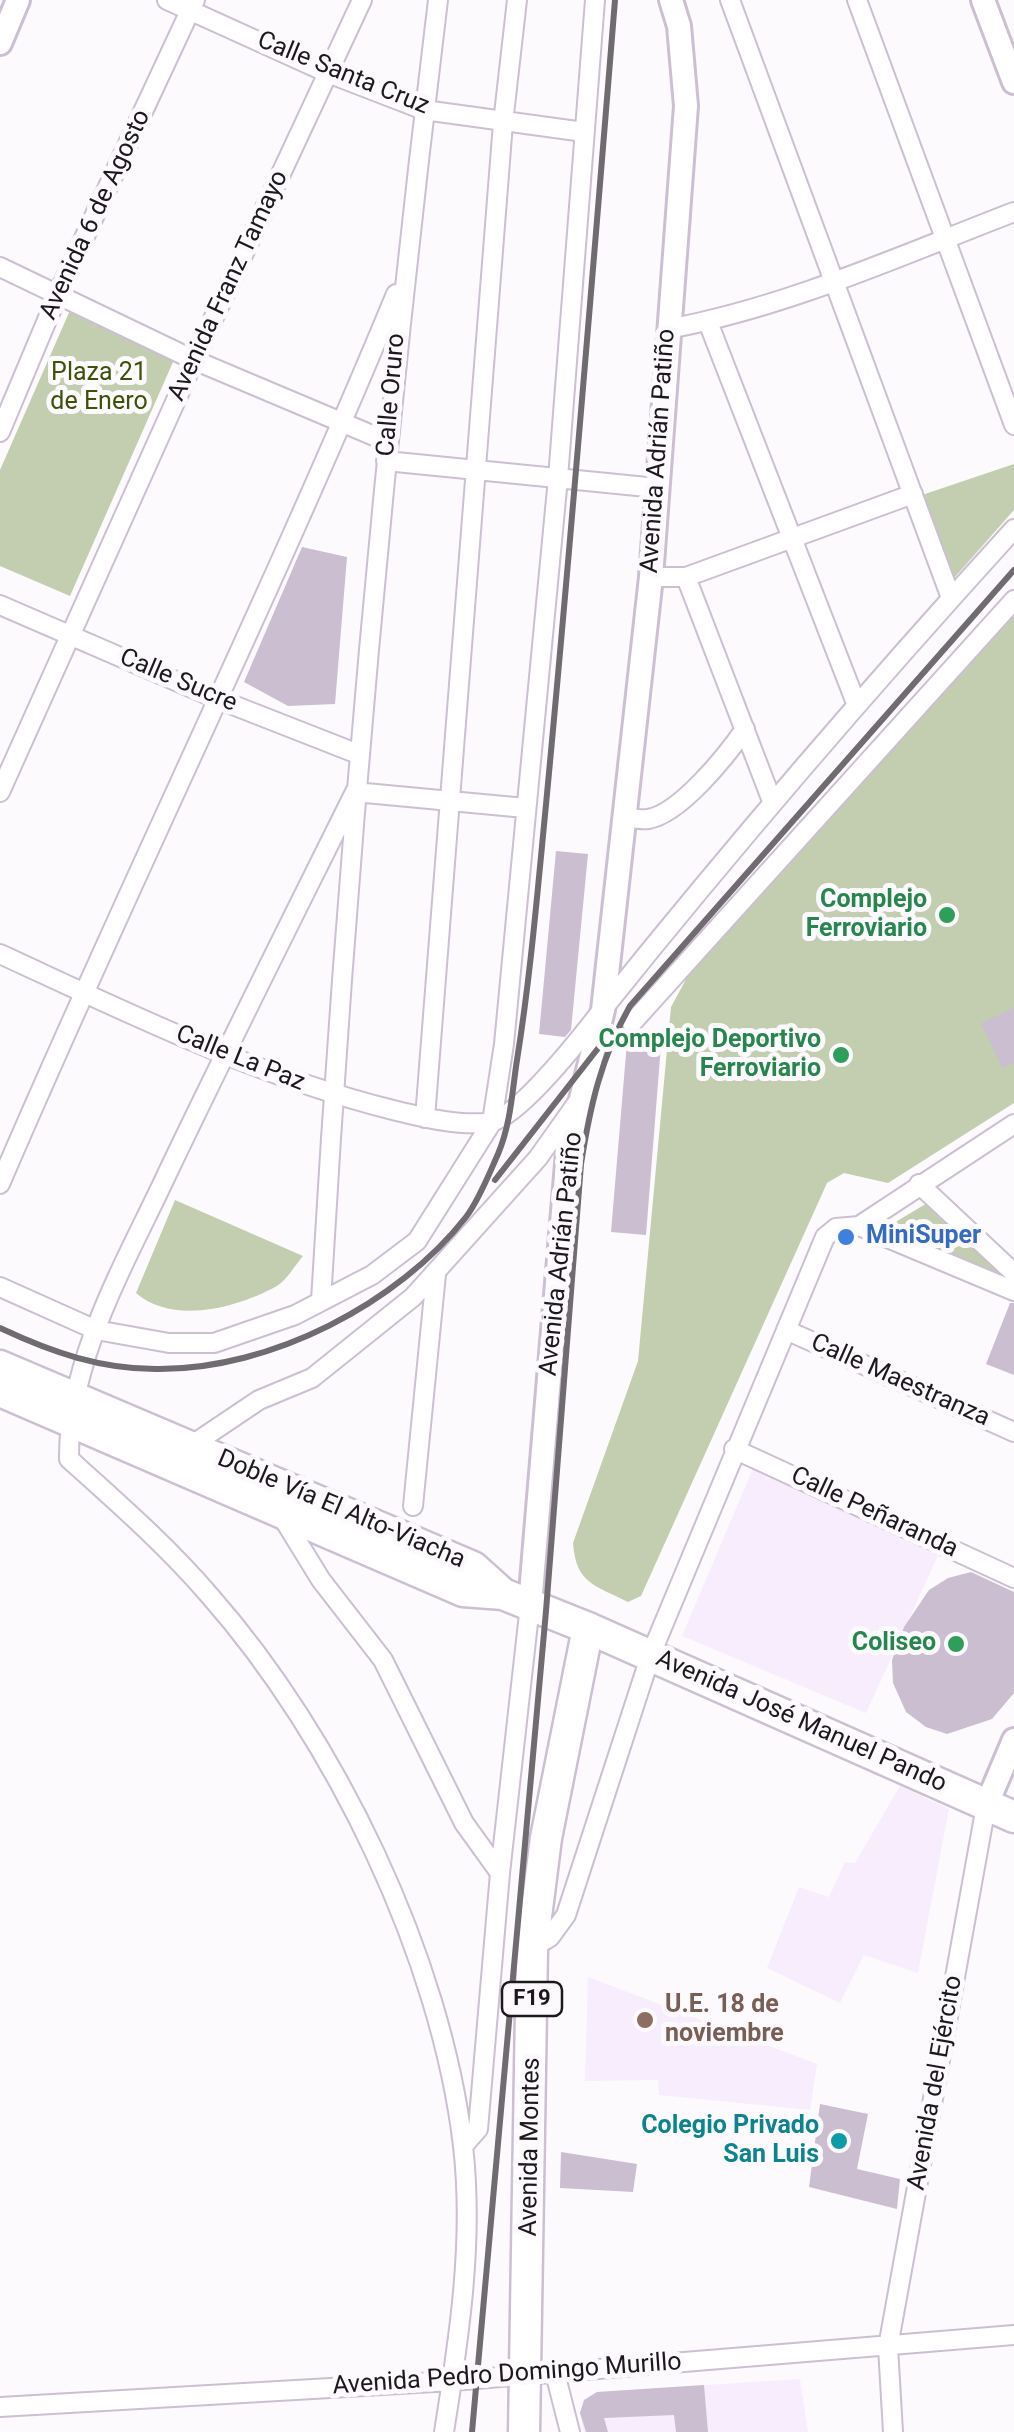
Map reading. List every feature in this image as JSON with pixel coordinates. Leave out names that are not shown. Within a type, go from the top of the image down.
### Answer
[{"type":"main road","name":"Doble Vía El Alto-Viacha","points":[[0,1366],[72,1410],[281,1514],[463,1591],[517,1600]]},
{"type":"main road","name":"Doble Vía El Alto-Viacha","points":[[0,1392],[192,1445],[473,1567],[517,1600]]},
{"type":"main road","name":"Avenida José Manuel Pando","points":[[517,1600],[651,1654],[1000,1812]]},
{"type":"main road","name":"Avenida Montes","points":[[524,2432],[541,2374],[532,1948],[546,1838],[588,1628]]},
{"type":"street","points":[[0,43],[18,0]]},
{"type":"street","name":"Calle Santa Cruz","points":[[167,0],[193,5],[328,73],[424,110],[584,132]]},
{"type":"street","name":"Avenida Franz Tamayo","points":[[0,792],[194,360],[362,0]]},
{"type":"street","name":"Calle Oruro","points":[[321,1302],[358,754],[386,441],[438,0]]},
{"type":"street","points":[[425,1118],[503,122],[517,0]]},
{"type":"street","points":[[0,1287],[96,1330],[168,1343],[214,1344],[255,1331],[372,1276],[418,1241],[492,1122],[504,1044],[558,478],[595,0]]},
{"type":"street","name":"Avenida Adrián Patiño","points":[[463,2146],[478,2129],[500,1873],[517,1600],[568,1152],[603,1010],[651,577],[686,106],[672,0]]},
{"type":"street","points":[[730,0],[951,598]]},
{"type":"street","points":[[858,0],[1014,424]]},
{"type":"street","points":[[983,0],[1014,82]]},
{"type":"street","name":"Avenida 6 de Agosto","points":[[0,432],[58,294],[193,5]]},
{"type":"street","points":[[668,330],[708,322],[832,281],[1014,212]]},
{"type":"street","points":[[0,267],[194,360],[386,441]]},
{"type":"street","points":[[0,1184],[82,992],[342,424],[404,274]]},
{"type":"street","points":[[708,322],[856,703]]},
{"type":"street","points":[[386,461],[657,488]]},
{"type":"street","points":[[651,577],[686,578],[912,494]]},
{"type":"street","points":[[492,1122],[512,1110],[572,1050],[772,800],[1014,529]]},
{"type":"street","points":[[686,578],[772,800]]},
{"type":"street","points":[[632,1024],[1014,600]]},
{"type":"street","name":"Calle Sucre","points":[[0,605],[215,698],[358,754]]},
{"type":"street","points":[[624,817],[648,819],[666,812],[723,760],[744,729]]},
{"type":"street","points":[[444,2432],[464,2279],[463,2146],[437,2020],[396,1897],[343,1790],[292,1706],[212,1598],[152,1533],[69,1459],[72,1410],[96,1330],[224,1055],[356,792],[525,808]]},
{"type":"street","name":"Calle La Paz","points":[[0,954],[224,1055],[333,1095],[425,1118],[492,1122]]},
{"type":"street","points":[[192,1445],[260,1400],[312,1378],[436,1274],[538,1158],[582,1094]]},
{"type":"street","points":[[859,1226],[1014,1124]]},
{"type":"street","points":[[919,1184],[1014,1273]]},
{"type":"street","points":[[532,1948],[550,1938],[566,1915],[651,1654],[825,1237],[836,1228],[859,1226],[1014,1291]]},
{"type":"street","points":[[412,1506],[436,1274]]},
{"type":"street","name":"Calle Maestranza","points":[[786,1330],[1014,1432]]},
{"type":"street","name":"Calle Peñaranda","points":[[734,1449],[1014,1578]]},
{"type":"street","points":[[281,1514],[321,1580],[382,1660],[464,1823],[500,1873]]},
{"type":"street","name":"Avenida del Ejército","points":[[893,2432],[888,2347],[1014,1740]]},
{"type":"street","name":"Avenida Pedro Domingo Murillo","points":[[0,2407],[452,2381],[1014,2334]]},
{"type":"street","points":[[541,2374],[570,2432]]},
{"type":"shaded area","points":[[754,1466],[941,1549],[866,1713],[682,1636]]},
{"type":"shaded area","points":[[900,1786],[949,1809],[918,1973],[864,1955],[840,2003],[767,1968],[799,1887],[829,1897],[845,1862],[855,1863]]},
{"type":"shaded area","name":"U.E. 18 de noviembre","points":[[588,1977],[817,2064],[810,2110],[659,2095],[658,2080],[585,2081]]},
{"type":"shaded area","points":[[800,2379],[808,2432],[584,2432],[580,2413],[584,2400],[597,2392]]},
{"type":"green space","name":"Plaza 21 de Enero","points":[[71,308],[177,353],[70,596],[0,566],[0,470]]},
{"type":"green space","points":[[1014,464],[1014,510],[955,577],[946,568],[922,495]]},
{"type":"green space","name":"Complejo Deportivo Ferroviario","points":[[1014,604],[1014,1103],[888,1183],[844,1173],[827,1183],[641,1596],[628,1602],[589,1582],[578,1567],[573,1543],[638,1361],[671,1007],[690,972]]},
{"type":"green space","points":[[175,1200],[303,1256],[281,1283],[243,1301],[186,1311],[151,1303],[136,1293]]},
{"type":"green space","points":[[929,1202],[1014,1278],[1014,1284],[882,1230]]},
{"type":"building","points":[[302,547],[347,557],[335,704],[288,706],[244,682]]},
{"type":"building","points":[[556,851],[588,854],[571,1030],[565,1037],[539,1034]]},
{"type":"building","points":[[1014,1008],[1014,1063],[1002,1068],[981,1023]]},
{"type":"building","points":[[627,1042],[661,1045],[646,1235],[611,1232]]},
{"type":"building","points":[[1010,1303],[1014,1303],[1014,1375],[986,1364]]},
{"type":"building","name":"Coliseo","points":[[971,1572],[1014,1592],[1014,1693],[992,1719],[947,1734],[926,1727],[906,1712],[893,1683],[892,1660],[904,1627],[929,1590],[948,1578]]},
{"type":"building","name":"Colegio Privado San Luis","points":[[820,2104],[868,2114],[857,2169],[900,2179],[897,2209],[809,2187]]},
{"type":"building","points":[[561,2152],[637,2164],[633,2192],[560,2188]]},
{"type":"building","points":[[704,2385],[708,2432],[676,2432],[674,2415],[604,2418],[608,2432],[586,2432],[580,2413],[584,2400],[597,2392]]},
{"type":"railway","points":[[0,1328],[58,1352],[139,1369],[202,1366],[245,1357],[288,1344],[369,1303],[438,1249],[466,1217],[484,1187],[508,1119],[533,938],[615,0]]},
{"type":"railway","points":[[472,2432],[546,1611],[581,1164],[598,1083],[630,1006],[1014,570]]},
{"type":"railway","points":[[495,1180],[603,1042]]},
{"type":"place","name":"Complejo Ferroviario","points":[[947,915]]},
{"type":"place","name":"Complejo Deportivo Ferroviario","points":[[841,1055]]},
{"type":"place","name":"MiniSuper","points":[[846,1237]]},
{"type":"place","name":"Coliseo","points":[[956,1644]]},
{"type":"place","name":"U.E. 18 de noviembre","points":[[645,2020]]},
{"type":"place","name":"Colegio Privado San Luis","points":[[839,2141]]}]
